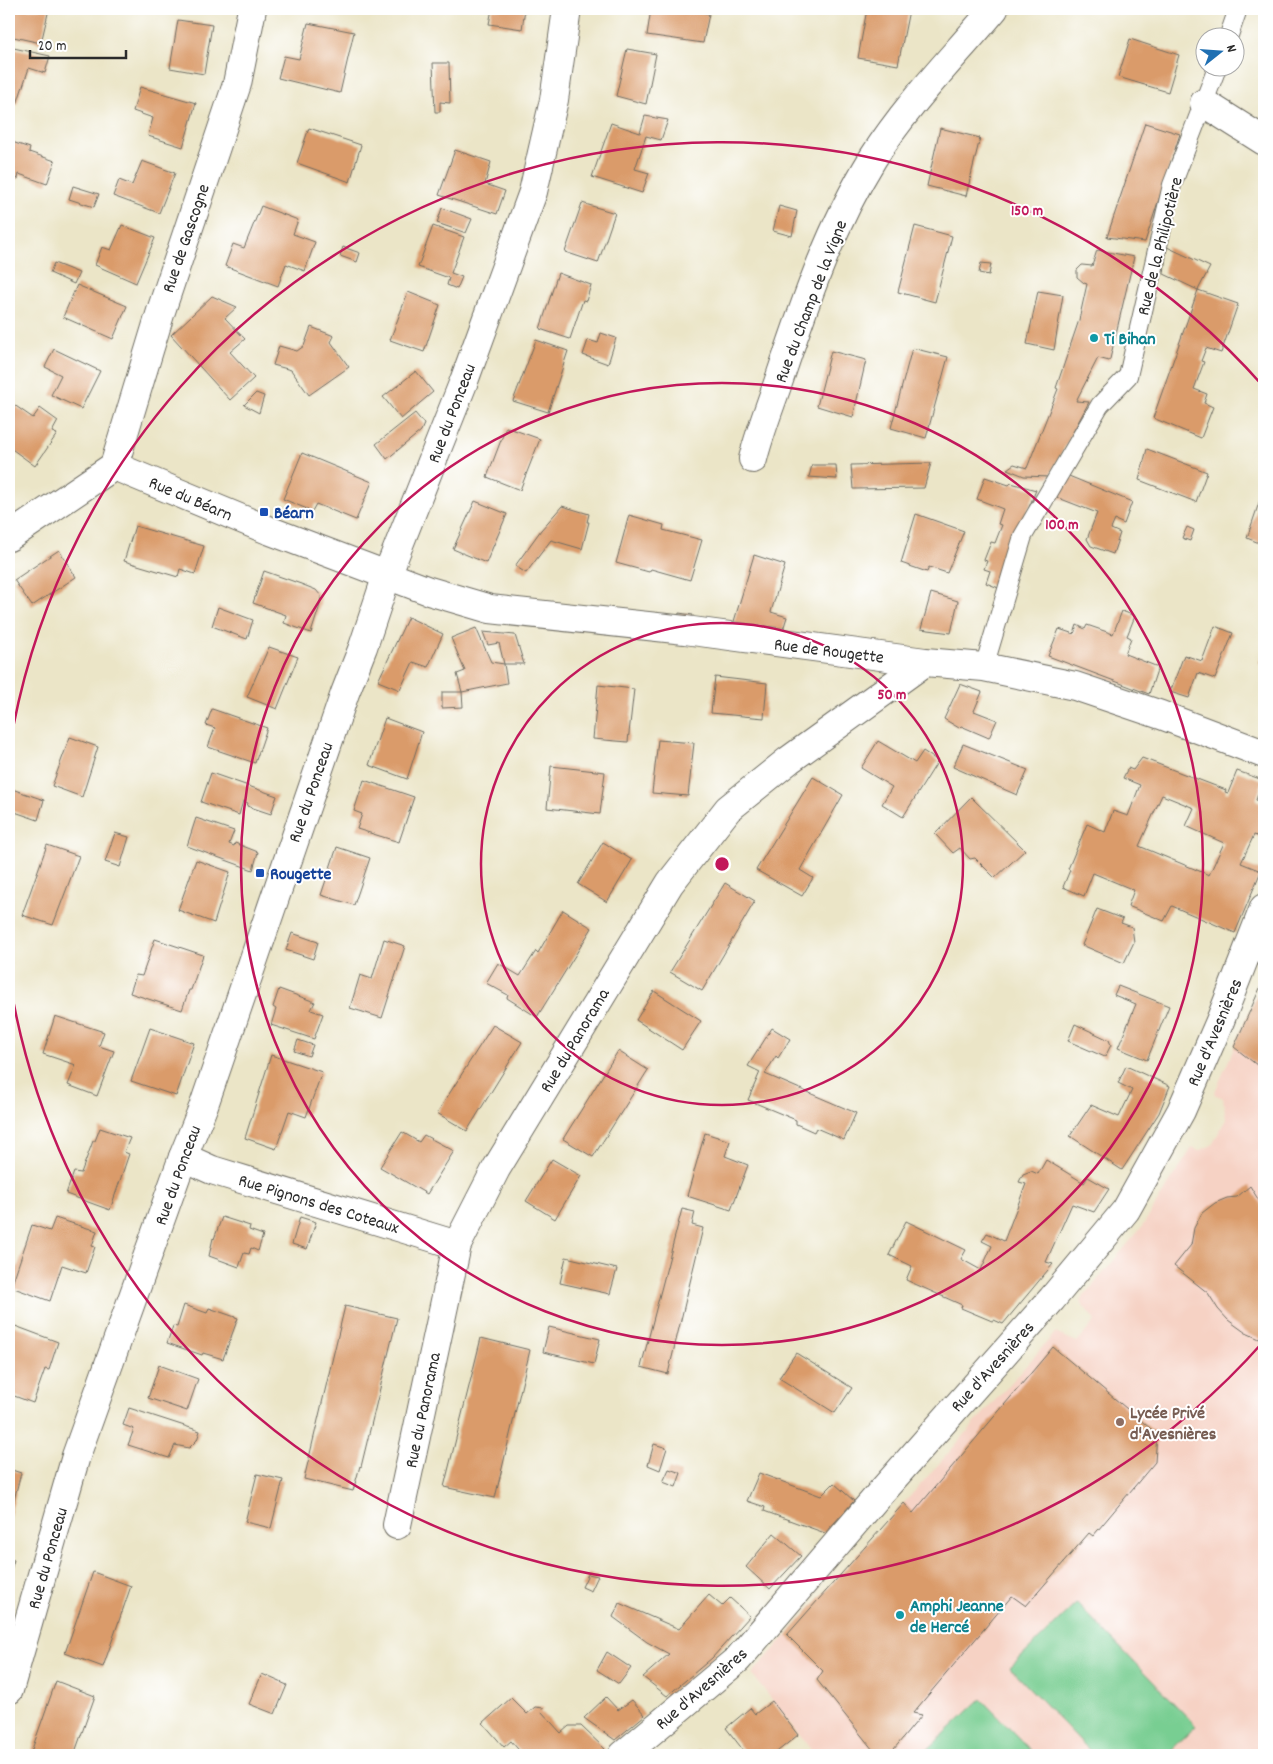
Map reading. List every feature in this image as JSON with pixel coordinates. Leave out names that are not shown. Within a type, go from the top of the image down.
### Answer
[{"type":"street","name":"Rue de Gascogne","points":[[114,466],[161,311],[237,84],[252,9]]},
{"type":"street","name":"Rue du Ponceau","points":[[9,1690],[76,1456],[183,1157],[204,1105],[387,575],[464,381],[533,192],[554,100],[567,9]]},
{"type":"street","name":"Rue du Champ de la Vigne","points":[[753,459],[807,298],[828,246],[851,198],[874,158],[914,100],[994,9]]},
{"type":"street","points":[[1204,103],[1264,141]]},
{"type":"street","points":[[9,537],[114,466]]},
{"type":"street","name":"Rue du Béarn","points":[[114,466],[268,530],[387,575]]},
{"type":"street","name":"Rue de Rougette","points":[[387,575],[429,591],[490,609],[685,630],[925,662],[984,667],[1075,686],[1161,715],[1264,754]]},
{"type":"street","name":"Rue du Panorama","points":[[396,1525],[457,1245],[496,1169],[670,883],[728,809],[788,760],[925,662]]},
{"type":"street","name":"Rue d'Avesnières","points":[[623,1755],[738,1659],[882,1491],[1052,1300],[1126,1210],[1181,1111],[1220,1021],[1264,908]]},
{"type":"street","name":"Rue Pignons des Coteaux","points":[[183,1157],[212,1170],[457,1245]]},
{"type":"lane","points":[[1231,28],[1238,9]]},
{"type":"lane","name":"Rue de la Philipotière","points":[[984,667],[1023,536],[1100,405],[1128,376],[1172,185],[1213,78]]},
{"type":"shaded area","name":"Lycée Privé d'Avesnières","points":[[1264,979],[1264,1755],[815,1755],[752,1674],[1055,1333],[1077,1342],[1095,1321],[1080,1301],[1141,1228],[1192,1148],[1199,1151],[1212,1145],[1226,1119],[1223,1098],[1214,1094]]},
{"type":"green space","points":[[1077,1603],[1196,1726],[1166,1755],[1094,1755],[1010,1668]]},
{"type":"green space","points":[[981,1699],[1035,1755],[922,1755]]},
{"type":"building","points":[[10,9],[49,9],[41,43],[9,36]]},
{"type":"building","points":[[492,9],[525,9],[522,29],[489,24]]},
{"type":"building","points":[[651,9],[690,9],[709,14],[703,43],[647,35]]},
{"type":"building","points":[[867,9],[909,10],[898,65],[858,58]]},
{"type":"building","points":[[178,20],[212,25],[204,74],[170,68]]},
{"type":"building","points":[[308,23],[354,32],[340,93],[278,78],[284,56],[299,59]]},
{"type":"building","points":[[1130,39],[1179,55],[1168,92],[1118,77]]},
{"type":"building","points":[[9,47],[50,56],[45,73],[29,68],[17,104],[9,102]]},
{"type":"building","points":[[627,49],[656,54],[646,104],[616,96]]},
{"type":"building","points":[[433,63],[449,63],[450,103],[440,102],[440,112],[435,112]]},
{"type":"building","points":[[140,87],[196,103],[183,147],[148,136],[153,118],[133,111]]},
{"type":"building","points":[[645,116],[668,120],[661,140],[646,136],[635,169],[649,173],[642,193],[592,177],[611,123],[640,133]]},
{"type":"building","points":[[1145,123],[1180,134],[1145,242],[1107,237]]},
{"type":"building","points":[[309,128],[361,145],[350,182],[297,163]]},
{"type":"building","points":[[940,128],[980,138],[966,196],[927,186]]},
{"type":"building","points":[[9,141],[30,148],[29,152],[55,161],[47,184],[19,174],[18,179],[9,176]]},
{"type":"building","points":[[455,150],[491,162],[485,184],[505,191],[497,214],[439,195]]},
{"type":"building","points":[[142,161],[175,173],[159,213],[113,196],[119,180],[132,185]]},
{"type":"building","points":[[73,186],[99,194],[94,207],[69,199]]},
{"type":"building","points":[[582,203],[615,213],[598,263],[565,252]]},
{"type":"building","points":[[261,206],[298,220],[293,234],[315,242],[305,271],[286,264],[278,286],[225,266],[233,244],[244,248]]},
{"type":"building","points":[[779,206],[797,211],[792,236],[773,231]]},
{"type":"building","points":[[442,208],[472,219],[466,233],[437,223]]},
{"type":"building","points":[[122,225],[155,238],[136,283],[95,265],[102,247],[111,250]]},
{"type":"building","points":[[433,226],[464,237],[451,273],[462,277],[457,289],[447,285],[449,278],[418,267]]},
{"type":"building","points":[[915,226],[952,236],[935,302],[898,292]]},
{"type":"building","points":[[343,247],[360,253],[357,262],[340,256]]},
{"type":"building","points":[[1167,247],[1210,267],[1198,290],[1164,274]]},
{"type":"building","points":[[1097,250],[1134,257],[1110,359],[1109,361],[1098,358],[1076,401],[1089,402],[1049,477],[1024,476],[1007,469],[1014,464],[1027,468],[1058,389],[1056,388],[1079,320],[1087,284],[1077,277],[1077,270],[1082,265],[1092,266]]},
{"type":"building","points":[[54,263],[79,273],[74,284],[50,273]]},
{"type":"building","points":[[981,263],[991,264],[989,275],[979,273]]},
{"type":"building","points":[[558,273],[591,285],[586,301],[583,300],[570,339],[540,329]]},
{"type":"building","points":[[77,285],[127,306],[113,339],[63,317]]},
{"type":"building","points":[[1198,290],[1238,304],[1221,353],[1206,348],[1201,361],[1204,362],[1194,389],[1207,394],[1204,403],[1213,407],[1201,438],[1153,418]]},
{"type":"building","points":[[1038,291],[1063,295],[1054,350],[1027,344]]},
{"type":"building","points":[[408,292],[440,305],[424,352],[390,340]]},
{"type":"building","points":[[212,296],[237,307],[225,318],[245,339],[230,352],[254,378],[230,400],[171,335]]},
{"type":"building","points":[[311,327],[334,336],[331,342],[349,367],[309,395],[291,370],[273,365],[279,346],[297,351],[304,346]]},
{"type":"building","points":[[601,333],[616,338],[608,364],[583,355],[588,340],[598,343]]},
{"type":"building","points":[[536,340],[568,351],[548,412],[513,401]]},
{"type":"building","points":[[912,348],[948,357],[926,438],[891,428]]},
{"type":"building","points":[[54,349],[100,371],[81,409],[51,395],[61,375],[45,367]]},
{"type":"building","points":[[831,351],[866,360],[853,417],[817,406]]},
{"type":"building","points":[[416,371],[433,392],[401,419],[383,397]]},
{"type":"building","points":[[256,393],[264,396],[259,413],[244,405]]},
{"type":"building","points":[[10,402],[33,418],[40,408],[58,421],[52,432],[57,434],[35,466],[9,447]]},
{"type":"building","points":[[415,413],[424,424],[421,431],[387,459],[376,444]]},
{"type":"building","points":[[506,427],[540,439],[520,490],[487,477]]},
{"type":"building","points":[[1147,449],[1207,472],[1196,502],[1139,480]]},
{"type":"building","points":[[302,453],[372,482],[356,520],[316,504],[312,511],[283,499]]},
{"type":"building","points":[[931,463],[924,488],[853,489],[851,465]]},
{"type":"building","points":[[812,465],[836,465],[837,479],[809,477]]},
{"type":"building","points":[[1064,474],[1132,502],[1124,524],[1115,520],[1111,529],[1120,533],[1113,554],[1091,546],[1087,539],[1097,513],[1056,497]]},
{"type":"building","points":[[985,477],[1009,485],[1011,483],[1036,490],[1015,542],[1001,589],[986,583],[990,571],[984,569],[987,561],[984,560],[991,542],[995,543],[1002,525],[998,524],[1003,509],[977,499]]},
{"type":"building","points":[[1264,488],[1264,545],[1247,538]]},
{"type":"building","points":[[475,501],[507,514],[486,563],[453,549]]},
{"type":"building","points":[[562,506],[589,514],[587,522],[589,522],[582,549],[551,540],[526,573],[515,566],[541,530]]},
{"type":"building","points":[[916,514],[964,531],[947,573],[929,567],[927,572],[901,563]]},
{"type":"building","points":[[629,515],[664,525],[663,530],[702,540],[690,580],[651,569],[649,572],[616,563]]},
{"type":"building","points":[[135,526],[204,546],[195,574],[180,569],[178,577],[124,561]]},
{"type":"building","points":[[1187,527],[1194,530],[1190,541],[1182,538]]},
{"type":"building","points":[[59,550],[76,577],[32,606],[14,580]]},
{"type":"building","points":[[754,555],[785,565],[771,612],[787,617],[782,633],[732,628]]},
{"type":"building","points":[[264,571],[316,590],[321,596],[311,633],[284,623],[286,615],[253,603]]},
{"type":"building","points":[[931,593],[958,601],[951,633],[921,629]]},
{"type":"building","points":[[218,607],[253,620],[247,639],[212,626]]},
{"type":"building","points":[[1122,611],[1135,616],[1127,636],[1131,638],[1125,654],[1158,667],[1149,694],[1048,656],[1059,629],[1074,634],[1077,625],[1085,629],[1087,625],[1113,634]]},
{"type":"building","points":[[679,613],[693,615],[691,623],[677,621]]},
{"type":"building","points":[[408,617],[443,634],[428,667],[413,662],[400,690],[378,681]]},
{"type":"building","points":[[1215,626],[1233,633],[1215,679],[1198,673],[1189,698],[1170,692],[1184,655],[1202,661]]},
{"type":"building","points":[[476,628],[491,662],[504,664],[507,683],[462,692],[457,674],[465,671],[451,638]]},
{"type":"building","points":[[483,632],[515,635],[524,664],[504,664],[499,643],[488,645]]},
{"type":"building","points":[[269,647],[298,657],[277,709],[247,697]]},
{"type":"building","points":[[1264,649],[1264,665],[1259,663]]},
{"type":"building","points":[[715,677],[767,683],[764,718],[711,713]]},
{"type":"building","points":[[960,684],[982,692],[974,711],[997,720],[989,738],[961,726],[959,728],[944,719]]},
{"type":"building","points":[[598,685],[634,689],[628,742],[593,739]]},
{"type":"building","points":[[442,692],[462,692],[463,707],[442,708]]},
{"type":"building","points":[[212,709],[267,728],[255,763],[208,747],[215,728],[206,725]]},
{"type":"building","points":[[385,718],[422,732],[407,779],[369,765]]},
{"type":"building","points":[[70,737],[98,747],[82,797],[52,786]]},
{"type":"building","points":[[658,740],[694,743],[688,796],[652,793]]},
{"type":"building","points":[[878,741],[915,763],[923,751],[938,761],[903,817],[882,804],[892,787],[861,768]]},
{"type":"building","points":[[963,744],[1028,770],[1017,795],[953,767]]},
{"type":"building","points":[[1142,758],[1226,790],[1225,792],[1228,793],[1237,771],[1263,780],[1256,800],[1263,803],[1264,826],[1260,837],[1254,835],[1241,863],[1261,871],[1235,933],[1172,906],[1164,921],[1128,906],[1134,890],[1093,873],[1084,896],[1063,887],[1070,870],[1068,869],[1087,824],[1105,832],[1113,811],[1128,816],[1140,785],[1123,778],[1128,768],[1133,770]],"holes":[[[1162,795],[1194,808],[1186,826],[1224,843],[1209,875],[1139,846]]]},
{"type":"building","points":[[551,766],[605,772],[600,814],[547,808]]},
{"type":"building","points":[[211,773],[277,796],[271,814],[247,806],[248,803],[243,801],[239,815],[201,802]]},
{"type":"building","points":[[813,777],[843,795],[800,870],[813,878],[802,896],[756,870]]},
{"type":"building","points":[[364,780],[414,797],[399,842],[357,829],[362,814],[354,811]]},
{"type":"building","points":[[9,788],[44,800],[38,820],[9,810]]},
{"type":"building","points":[[971,797],[1025,850],[995,878],[975,858],[970,859],[960,848],[953,853],[935,834]]},
{"type":"building","points":[[196,818],[234,831],[229,844],[234,846],[235,843],[258,852],[253,870],[187,846]]},
{"type":"building","points":[[115,833],[129,837],[120,867],[105,862]]},
{"type":"building","points":[[603,842],[632,860],[607,902],[578,884]]},
{"type":"building","points":[[47,845],[79,856],[53,925],[22,915]]},
{"type":"building","points":[[337,847],[370,858],[354,905],[321,895]]},
{"type":"building","points":[[196,860],[230,872],[214,923],[178,910]]},
{"type":"building","points":[[725,883],[755,901],[702,991],[670,972]]},
{"type":"building","points":[[1097,909],[1123,919],[1121,923],[1132,927],[1134,942],[1124,963],[1082,945]]},
{"type":"building","points":[[563,910],[592,928],[537,1017],[507,998],[508,995],[486,983],[498,963],[520,976],[536,951],[538,953]]},
{"type":"building","points":[[292,933],[318,942],[313,959],[286,950]]},
{"type":"building","points":[[155,939],[203,955],[182,1010],[130,993],[136,975],[142,976]]},
{"type":"building","points":[[384,939],[405,946],[382,1018],[350,1008],[360,975],[372,979]]},
{"type":"building","points":[[1264,979],[1264,1067],[1262,1069],[1234,1047]]},
{"type":"building","points":[[1118,986],[1169,1006],[1147,1060],[1118,1048],[1136,1004],[1114,995]]},
{"type":"building","points":[[279,989],[315,1002],[311,1010],[323,1014],[314,1039],[271,1025],[276,1009],[273,1007]]},
{"type":"building","points":[[654,991],[701,1021],[682,1050],[636,1020]]},
{"type":"building","points":[[55,1016],[104,1032],[99,1046],[114,1051],[97,1096],[68,1085],[76,1065],[43,1054]]},
{"type":"building","points":[[1075,1024],[1109,1040],[1111,1045],[1105,1057],[1068,1041]]},
{"type":"building","points":[[493,1025],[522,1042],[467,1131],[437,1113]]},
{"type":"building","points":[[150,1028],[194,1043],[176,1096],[131,1081]]},
{"type":"building","points":[[772,1028],[790,1039],[778,1058],[776,1056],[765,1074],[856,1113],[844,1140],[816,1128],[814,1132],[796,1124],[796,1120],[748,1100],[760,1072],[748,1066]]},
{"type":"building","points":[[298,1040],[313,1045],[309,1056],[294,1051]]},
{"type":"building","points":[[618,1051],[648,1070],[593,1157],[563,1139]]},
{"type":"building","points":[[271,1055],[322,1072],[306,1117],[289,1111],[276,1149],[245,1138]]},
{"type":"building","points":[[1126,1066],[1170,1086],[1159,1113],[1122,1170],[1070,1136],[1091,1105],[1119,1117],[1132,1090],[1118,1083]]},
{"type":"building","points":[[100,1128],[130,1138],[124,1152],[129,1154],[110,1210],[66,1194],[74,1172],[81,1173]]},
{"type":"building","points":[[402,1132],[419,1142],[424,1135],[454,1151],[427,1194],[380,1167]]},
{"type":"building","points":[[705,1133],[730,1141],[725,1156],[748,1165],[731,1210],[687,1196]]},
{"type":"building","points":[[552,1159],[581,1176],[555,1219],[526,1201]]},
{"type":"building","points":[[1046,1160],[1084,1183],[1088,1177],[1109,1189],[1094,1212],[1072,1204],[1046,1262],[1053,1264],[1003,1324],[961,1308],[962,1305],[906,1280],[912,1266],[889,1255],[906,1221],[966,1250],[961,1259],[981,1270],[992,1246],[982,1241],[987,1233],[1004,1241],[1026,1184],[1019,1182],[1023,1174],[1031,1171],[1038,1174]]},
{"type":"building","points":[[1250,1186],[1264,1209],[1264,1341],[1246,1333],[1228,1320],[1208,1293],[1174,1266],[1191,1245],[1194,1228],[1202,1213],[1215,1203],[1227,1198],[1237,1197]]},
{"type":"building","points":[[682,1209],[695,1212],[692,1225],[703,1228],[668,1374],[641,1367]]},
{"type":"building","points":[[222,1217],[250,1226],[249,1230],[263,1235],[258,1251],[251,1248],[249,1254],[244,1253],[239,1267],[209,1256],[213,1238]]},
{"type":"building","points":[[300,1217],[316,1222],[307,1249],[292,1244]]},
{"type":"building","points":[[55,1218],[97,1231],[92,1246],[95,1247],[86,1273],[62,1265],[50,1301],[11,1287],[32,1225],[50,1231]]},
{"type":"building","points":[[566,1257],[617,1269],[610,1294],[560,1283]]},
{"type":"building","points":[[184,1305],[207,1313],[209,1308],[238,1318],[223,1359],[203,1353],[202,1355],[167,1343],[173,1326],[177,1327]]},
{"type":"building","points":[[345,1306],[397,1318],[361,1467],[353,1491],[304,1479]]},
{"type":"building","points":[[10,1324],[58,1342],[49,1370],[45,1369],[33,1403],[9,1394]]},
{"type":"building","points":[[549,1327],[600,1339],[594,1364],[543,1352]]},
{"type":"building","points":[[481,1338],[530,1350],[495,1498],[444,1487]]},
{"type":"building","points":[[1053,1347],[1157,1434],[1155,1462],[1093,1536],[1089,1533],[1026,1606],[1012,1596],[913,1713],[922,1715],[889,1755],[877,1755],[817,1680],[823,1671],[787,1635],[904,1503],[913,1513]]},
{"type":"building","points":[[796,1353],[852,1388],[835,1413],[779,1378]]},
{"type":"building","points":[[159,1365],[198,1379],[187,1411],[148,1398]]},
{"type":"building","points":[[129,1408],[200,1431],[197,1440],[189,1448],[175,1445],[169,1458],[128,1445],[134,1429],[123,1425]]},
{"type":"building","points":[[654,1444],[667,1448],[660,1470],[648,1465]]},
{"type":"building","points":[[9,1469],[21,1473],[9,1519]]},
{"type":"building","points":[[669,1469],[681,1473],[676,1487],[663,1482]]},
{"type":"building","points":[[759,1473],[821,1496],[834,1483],[854,1501],[825,1533],[764,1511],[765,1507],[747,1501]]},
{"type":"building","points":[[257,1474],[283,1480],[271,1528],[245,1522]]},
{"type":"building","points":[[774,1533],[801,1556],[770,1589],[746,1567]]},
{"type":"building","points":[[9,1559],[14,1560],[10,1573],[9,1573]]},
{"type":"building","points":[[93,1572],[131,1586],[103,1667],[65,1653]]},
{"type":"building","points":[[588,1574],[598,1576],[591,1591],[582,1587]]},
{"type":"building","points":[[709,1595],[722,1606],[730,1598],[750,1616],[712,1658],[667,1696],[643,1677],[669,1654],[647,1642],[613,1617],[619,1603],[679,1629]]},
{"type":"building","points":[[607,1652],[631,1668],[619,1684],[597,1670]]},
{"type":"building","points":[[262,1674],[287,1685],[275,1714],[249,1704]]},
{"type":"building","points":[[56,1681],[95,1696],[74,1755],[30,1755]]},
{"type":"building","points":[[606,1697],[618,1710],[632,1700],[645,1715],[615,1740],[584,1718]]},
{"type":"building","points":[[511,1698],[527,1714],[535,1707],[544,1708],[541,1711],[561,1733],[569,1726],[581,1726],[605,1749],[597,1755],[523,1755],[511,1741],[504,1747],[483,1723]]},
{"type":"building","points":[[772,1701],[798,1735],[773,1755],[747,1755],[726,1728],[750,1708],[755,1714]]},
{"type":"building","points":[[699,1750],[704,1755],[693,1755]]},
{"type":"place","name":"Ti Bihan","points":[[1094,338]]},
{"type":"place","name":"Béarn","points":[[264,512]]},
{"type":"place","name":"Rougette","points":[[260,873]]},
{"type":"place","name":"Lycée Privé d'Avesnières","points":[[1120,1422]]},
{"type":"place","name":"Amphi Jeanne de Hercé","points":[[900,1615]]}]
